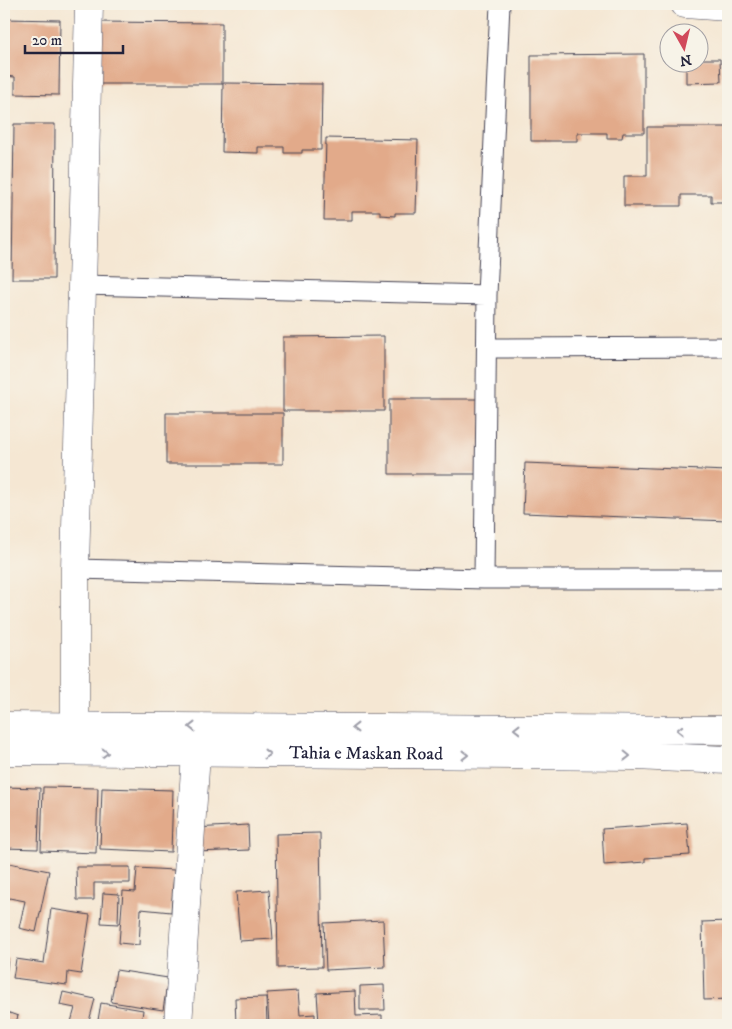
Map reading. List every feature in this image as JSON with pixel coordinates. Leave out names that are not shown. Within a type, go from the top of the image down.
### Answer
[{"type":"main road","points":[[75,739],[75,569],[89,4]]},
{"type":"main road","points":[[685,4],[728,6]]},
{"type":"main road","name":"Tahia e Maskan Road","points":[[4,726],[75,739],[196,754],[624,756],[728,760]]},
{"type":"main road","name":"Tahia e Maskan Road","points":[[4,751],[75,739],[728,730]]},
{"type":"main road","points":[[178,1025],[196,754]]},
{"type":"lane","points":[[484,579],[487,295],[500,4]]},
{"type":"lane","points":[[82,286],[487,295]]},
{"type":"lane","points":[[487,348],[728,347]]},
{"type":"lane","points":[[75,569],[484,579],[728,579]]},
{"type":"building","points":[[4,19],[60,20],[59,95],[15,94],[15,77],[4,76]]},
{"type":"building","points":[[95,22],[222,23],[222,84],[95,84]]},
{"type":"building","points":[[644,54],[644,133],[623,133],[622,138],[607,138],[607,133],[577,133],[577,141],[531,141],[531,55]]},
{"type":"building","points":[[710,59],[720,59],[721,82],[686,83],[686,72],[710,72]]},
{"type":"building","points":[[223,83],[322,84],[321,150],[302,150],[302,153],[284,153],[284,147],[258,147],[258,153],[222,152]]},
{"type":"building","points":[[14,124],[55,124],[54,279],[12,279]]},
{"type":"building","points":[[647,127],[728,127],[728,202],[711,202],[711,195],[681,195],[681,206],[624,206],[624,176],[647,176]]},
{"type":"building","points":[[326,138],[418,140],[416,213],[395,213],[395,216],[380,215],[380,211],[352,211],[352,220],[324,220]]},
{"type":"building","points":[[384,336],[384,411],[283,411],[283,337]]},
{"type":"building","points":[[389,399],[482,399],[482,474],[389,474]]},
{"type":"building","points":[[166,413],[283,413],[283,464],[166,464]]},
{"type":"building","points":[[525,463],[728,471],[728,521],[523,513]]},
{"type":"building","points":[[4,787],[40,788],[38,849],[4,848]]},
{"type":"building","points":[[43,787],[98,788],[96,853],[41,851]]},
{"type":"building","points":[[102,788],[173,790],[171,852],[100,849]]},
{"type":"building","points":[[687,823],[690,855],[645,858],[645,862],[604,865],[602,829]]},
{"type":"building","points":[[248,825],[249,850],[196,852],[195,828]]},
{"type":"building","points":[[320,833],[322,967],[278,968],[276,834]]},
{"type":"building","points":[[4,862],[49,871],[36,932],[19,928],[25,901],[4,897]]},
{"type":"building","points":[[76,867],[130,867],[130,883],[94,883],[94,900],[77,900]]},
{"type":"building","points":[[137,868],[174,870],[171,912],[141,909],[139,945],[119,943],[123,891],[135,892]]},
{"type":"building","points":[[269,890],[273,939],[240,941],[236,892]]},
{"type":"building","points":[[103,893],[119,894],[118,924],[101,923]]},
{"type":"building","points":[[51,909],[90,915],[81,974],[68,972],[67,985],[13,978],[16,959],[44,963]]},
{"type":"building","points":[[383,920],[385,967],[326,970],[324,923]]},
{"type":"building","points":[[728,921],[728,999],[704,1000],[702,922]]},
{"type":"building","points":[[4,958],[8,958],[6,976],[4,976]]},
{"type":"building","points":[[116,970],[168,978],[163,1010],[111,1002]]},
{"type":"building","points":[[384,985],[385,1010],[360,1010],[360,986]]},
{"type":"building","points":[[298,991],[300,1015],[315,1014],[315,1025],[269,1025],[267,993]]},
{"type":"building","points":[[355,991],[356,1016],[382,1015],[382,1025],[319,1024],[317,993]]},
{"type":"building","points":[[63,992],[95,999],[88,1025],[71,1022],[75,1008],[60,1005]]},
{"type":"building","points":[[266,997],[267,1025],[236,1025],[235,998]]},
{"type":"building","points":[[101,1003],[143,1010],[141,1025],[126,1025],[98,1020]]},
{"type":"building","points":[[4,1011],[18,1016],[15,1025],[4,1025]]}]
